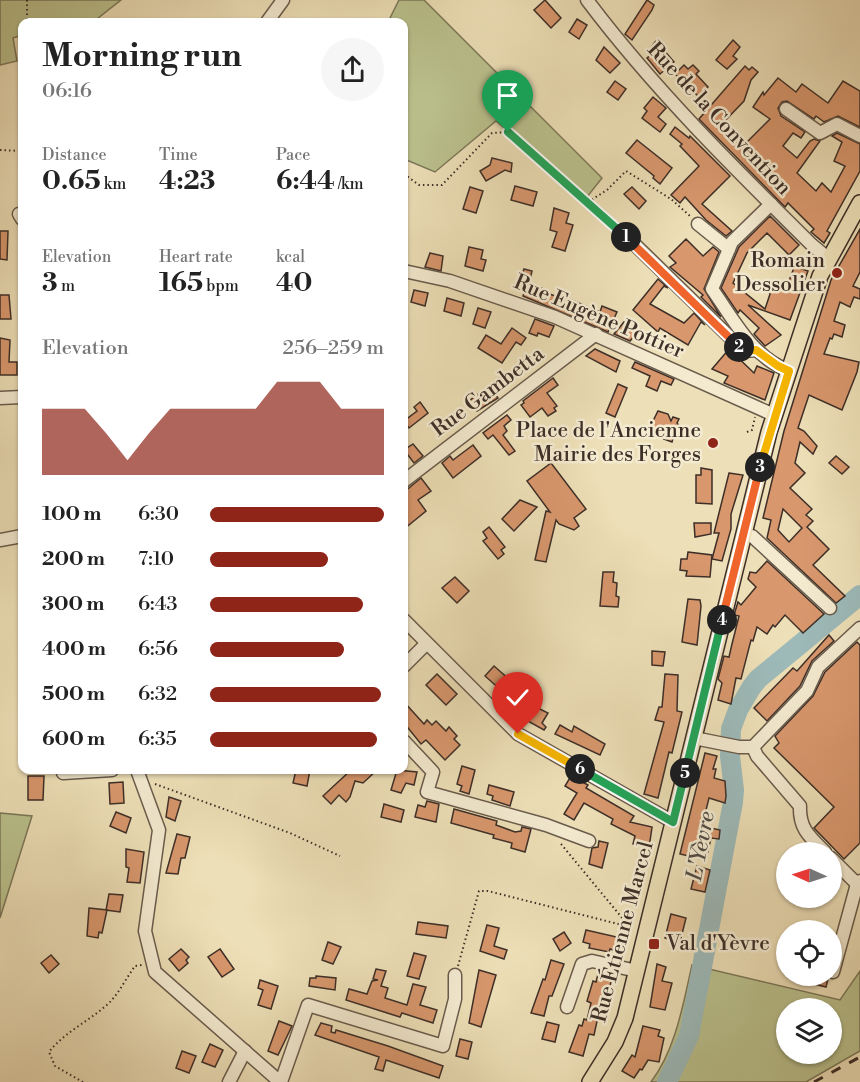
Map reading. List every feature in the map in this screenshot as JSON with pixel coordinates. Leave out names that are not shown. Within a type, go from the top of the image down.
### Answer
[{"type":"main road","name":"Rue Étienne Marcel","points":[[590,1082],[619,1034],[637,971],[774,415],[814,292],[829,259],[860,203]]},
{"type":"street","points":[[270,18],[283,0]]},
{"type":"street","name":"Rue de la Convention","points":[[587,0],[696,130],[829,259]]},
{"type":"street","points":[[786,109],[820,133],[837,124],[860,136]]},
{"type":"street","points":[[771,204],[732,242],[712,289],[756,350],[789,371]]},
{"type":"street","points":[[698,224],[729,249]]},
{"type":"street","points":[[622,232],[744,351],[756,350]]},
{"type":"street","name":"Rue Eugène Pottier","points":[[408,272],[493,294],[596,334],[774,415]]},
{"type":"street","name":"Rue Gambetta","points":[[408,478],[596,334]]},
{"type":"street","points":[[0,398],[18,397]]},
{"type":"street","points":[[743,534],[752,536],[830,608]]},
{"type":"street","points":[[0,540],[18,538]]},
{"type":"street","points":[[408,625],[518,734],[673,822]]},
{"type":"street","points":[[694,738],[739,747],[753,747],[807,691],[818,667],[860,628]]},
{"type":"street","points":[[408,662],[426,644]]},
{"type":"street","points":[[408,745],[433,772],[427,792],[546,825],[589,841]]},
{"type":"street","points":[[753,747],[757,756],[800,806],[799,818],[802,829],[815,842]]},
{"type":"street","points":[[139,774],[159,830],[145,931],[155,972],[281,1082],[308,1005],[443,1046],[455,999],[455,975]]},
{"type":"street","points":[[842,868],[859,883],[842,941]]},
{"type":"street","points":[[567,1007],[582,964],[592,961],[637,971]]},
{"type":"street","points":[[229,1082],[245,1052]]},
{"type":"path","points":[[27,0],[27,18]]},
{"type":"path","points":[[408,177],[419,185],[442,185],[492,133],[508,132],[622,232]]},
{"type":"path","points":[[0,150],[18,151]]},
{"type":"path","points":[[588,202],[607,190],[626,171],[671,199],[698,224]]},
{"type":"path","points":[[747,432],[752,430],[755,416]]},
{"type":"path","points":[[139,774],[290,833],[340,856]]},
{"type":"path","points":[[561,844],[629,927]]},
{"type":"path","points":[[455,975],[479,891],[488,891],[646,931]]},
{"type":"path","points":[[83,1082],[55,1066],[50,1052],[57,1043],[112,1000],[135,966],[153,963]]},
{"type":"green space","points":[[0,0],[121,0],[98,18],[18,18],[18,36],[13,38],[17,61],[0,65]]},
{"type":"green space","points":[[399,0],[424,0],[602,178],[587,197],[496,121],[435,172],[408,161],[408,18],[390,18]]},
{"type":"green space","points":[[0,813],[32,816],[0,918]]},
{"type":"green space","points":[[692,965],[832,998],[776,998],[776,1064],[837,1064],[806,1082],[651,1082],[667,1055],[682,1010]]},
{"type":"green space","points":[[860,971],[860,1051],[842,1061],[841,998]]},
{"type":"building","points":[[545,0],[561,18],[551,28],[534,10]]},
{"type":"building","points":[[647,0],[654,5],[632,40],[625,34]]},
{"type":"building","points":[[577,19],[587,25],[579,39],[569,32]]},
{"type":"building","points":[[733,40],[740,47],[733,56],[737,59],[727,69],[716,60]]},
{"type":"building","points":[[656,41],[674,62],[660,74],[647,58],[651,55],[648,51]]},
{"type":"building","points":[[604,47],[620,63],[610,73],[596,60]]},
{"type":"building","points":[[684,65],[688,69],[693,65],[699,71],[696,74],[708,87],[698,96],[675,74]]},
{"type":"building","points":[[745,66],[749,70],[752,67],[758,72],[751,80],[744,101],[720,126],[742,147],[770,119],[753,107],[763,92],[764,95],[778,78],[796,92],[802,84],[828,103],[843,81],[860,91],[860,127],[838,116],[824,122],[816,116],[814,119],[787,101],[782,102],[778,108],[781,116],[805,132],[801,138],[793,133],[783,146],[797,158],[810,141],[814,139],[820,141],[797,173],[816,191],[822,183],[831,192],[845,166],[834,161],[842,142],[832,136],[837,133],[860,144],[860,171],[827,231],[830,233],[824,243],[811,232],[814,229],[788,203],[785,207],[699,119]]},
{"type":"building","points":[[615,81],[626,89],[618,100],[607,92]]},
{"type":"building","points":[[653,97],[666,108],[658,117],[666,124],[660,132],[642,118],[647,111],[644,108]]},
{"type":"building","points":[[675,127],[689,138],[690,136],[730,176],[702,204],[732,231],[726,236],[706,220],[685,197],[680,203],[671,195],[699,166],[680,146],[682,144],[670,134]]},
{"type":"building","points":[[637,140],[672,168],[660,184],[653,178],[654,176],[626,153]]},
{"type":"building","points":[[492,158],[512,163],[511,172],[505,170],[486,181],[480,171],[490,165]]},
{"type":"building","points":[[515,186],[537,192],[533,206],[511,200]]},
{"type":"building","points":[[470,187],[483,191],[476,213],[463,209]]},
{"type":"building","points":[[632,187],[646,201],[639,209],[624,194]]},
{"type":"building","points":[[554,208],[569,213],[566,223],[573,225],[565,251],[552,247],[557,232],[550,230]]},
{"type":"building","points":[[770,216],[799,245],[789,255],[767,233],[747,253],[733,283],[765,309],[770,294],[768,290],[779,285],[785,292],[796,262],[803,266],[802,269],[808,271],[790,320],[748,305],[781,335],[765,346],[754,334],[759,328],[740,310],[738,313],[721,288],[739,247]]},
{"type":"building","points":[[860,229],[860,272],[853,286],[860,289],[860,299],[854,297],[850,307],[840,302],[834,321],[845,325],[842,337],[834,334],[824,354],[859,362],[857,372],[842,410],[809,395],[798,428],[804,431],[817,446],[813,454],[800,442],[795,463],[805,473],[790,488],[812,509],[806,515],[813,521],[807,527],[829,549],[813,565],[845,596],[836,603],[767,538],[771,520],[763,518],[784,431],[831,280]],"holes":[[[783,509],[802,528],[789,542],[778,530]]]},
{"type":"building","points":[[0,231],[8,231],[7,260],[0,259]]},
{"type":"building","points":[[686,239],[703,256],[713,247],[719,252],[704,289],[721,317],[701,297],[703,295],[670,267],[676,263],[669,256]]},
{"type":"building","points":[[469,247],[483,250],[481,259],[486,260],[483,271],[465,266]]},
{"type":"building","points":[[430,253],[443,256],[441,271],[425,267]]},
{"type":"building","points":[[524,269],[532,271],[529,283],[548,291],[547,293],[566,300],[567,298],[600,312],[602,306],[617,312],[608,332],[523,296],[526,286],[519,283]]},
{"type":"building","points":[[658,279],[668,288],[664,286],[650,304],[684,323],[694,313],[705,325],[701,322],[688,345],[660,328],[658,332],[633,310]]},
{"type":"building","points":[[414,290],[428,293],[425,306],[411,302]]},
{"type":"building","points":[[0,295],[9,295],[11,319],[0,319]]},
{"type":"building","points":[[447,298],[464,303],[461,316],[444,311]]},
{"type":"building","points":[[478,308],[491,312],[485,328],[473,324]]},
{"type":"building","points":[[535,319],[554,326],[549,337],[529,333]]},
{"type":"building","points":[[624,322],[640,329],[630,341],[614,334]]},
{"type":"building","points":[[512,328],[526,338],[521,345],[516,342],[502,363],[478,348],[486,335],[501,344]]},
{"type":"building","points":[[0,338],[10,340],[9,362],[17,362],[17,375],[0,375]]},
{"type":"building","points":[[595,349],[620,361],[616,372],[586,356]]},
{"type":"building","points":[[729,349],[754,373],[757,366],[774,373],[765,400],[724,383],[728,376],[712,369]]},
{"type":"building","points":[[635,362],[674,379],[671,385],[661,381],[657,391],[646,386],[650,376],[632,368]]},
{"type":"building","points":[[507,372],[514,380],[495,394],[498,398],[477,411],[469,401]]},
{"type":"building","points":[[553,378],[558,385],[547,393],[557,406],[554,408],[556,411],[548,416],[542,408],[530,417],[521,405],[523,401]]},
{"type":"building","points":[[618,384],[627,388],[615,417],[606,413]]},
{"type":"building","points":[[420,402],[428,413],[409,428],[408,418],[417,411],[414,407]]},
{"type":"building","points":[[658,411],[668,414],[671,421],[673,417],[679,419],[677,423],[680,427],[672,442],[664,439],[665,437],[658,432],[649,429]]},
{"type":"building","points":[[507,415],[511,420],[504,426],[507,431],[503,435],[515,451],[509,455],[493,435],[488,439],[483,433]]},
{"type":"building","points":[[413,444],[423,456],[414,463],[408,455],[408,447]]},
{"type":"building","points":[[473,445],[481,456],[453,478],[442,463],[450,456],[453,460]]},
{"type":"building","points":[[836,456],[849,467],[842,474],[829,463]]},
{"type":"building","points":[[551,463],[586,509],[574,518],[579,526],[574,530],[559,524],[556,520],[546,562],[535,560],[546,511],[550,512],[527,481]]},
{"type":"building","points":[[701,468],[712,470],[712,504],[696,503],[696,475],[701,475]]},
{"type":"building","points":[[729,473],[743,475],[731,514],[731,529],[722,561],[712,559],[719,533],[714,533]]},
{"type":"building","points":[[421,478],[431,491],[418,500],[426,511],[408,526],[408,489]]},
{"type":"building","points":[[520,500],[537,507],[514,531],[502,519]]},
{"type":"building","points":[[694,523],[711,523],[711,534],[695,537]]},
{"type":"building","points":[[489,527],[505,547],[501,550],[504,554],[498,559],[483,541],[487,538],[483,532]]},
{"type":"building","points":[[688,552],[712,555],[710,577],[686,576],[687,571],[680,570],[681,559],[687,559]]},
{"type":"building","points":[[767,561],[824,614],[803,633],[785,615],[775,627],[773,625],[767,634],[757,627],[753,641],[751,640],[741,679],[736,678],[731,704],[718,700],[722,683],[718,679],[724,656],[729,657],[739,616],[734,615],[738,602],[741,605],[756,587],[748,579],[750,572],[756,573]]},
{"type":"building","points":[[603,572],[614,572],[613,582],[617,583],[616,596],[619,597],[618,607],[600,606]]},
{"type":"building","points":[[455,577],[469,591],[457,603],[442,588]]},
{"type":"building","points":[[688,599],[700,600],[697,645],[682,642]]},
{"type":"building","points":[[829,635],[834,641],[812,661],[800,686],[767,721],[754,708],[793,668],[797,671]]},
{"type":"building","points":[[857,642],[860,645],[860,843],[844,859],[842,842],[828,842],[814,828],[834,807],[774,748],[779,743],[775,736],[813,696],[825,672]]},
{"type":"building","points":[[652,651],[665,652],[663,666],[652,665]]},
{"type":"building","points":[[494,666],[511,681],[502,691],[485,676]]},
{"type":"building","points":[[437,674],[457,694],[446,705],[426,685]]},
{"type":"building","points":[[665,674],[678,675],[677,711],[682,712],[658,798],[644,794],[664,722],[655,720],[659,707],[662,707]]},
{"type":"building","points":[[509,690],[533,713],[536,707],[548,713],[542,723],[546,727],[544,730],[517,715],[501,697]]},
{"type":"building","points":[[408,706],[424,724],[427,720],[432,725],[436,721],[446,731],[449,727],[457,736],[454,739],[460,745],[445,760],[426,740],[421,744],[408,728]]},
{"type":"building","points":[[560,725],[572,732],[574,726],[605,744],[600,755],[555,734]]},
{"type":"building","points":[[705,753],[717,756],[713,769],[716,769],[714,778],[725,781],[726,796],[725,803],[709,798],[702,826],[720,830],[719,839],[711,838],[706,860],[680,854]]},
{"type":"building","points":[[462,766],[475,770],[469,794],[460,791],[462,786],[457,784]]},
{"type":"building","points":[[417,772],[414,785],[406,783],[401,793],[391,790],[396,774]]},
{"type":"building","points":[[295,774],[309,774],[307,786],[293,783]]},
{"type":"building","points":[[347,774],[373,774],[363,783],[355,781],[346,802],[339,795],[331,804],[323,796]]},
{"type":"building","points":[[28,776],[44,776],[43,800],[28,800]]},
{"type":"building","points":[[571,776],[588,785],[586,788],[634,816],[630,822],[652,827],[649,848],[633,844],[635,836],[611,824],[613,819],[584,803],[574,820],[564,814],[577,793],[565,786]]},
{"type":"building","points":[[123,782],[124,803],[110,804],[109,783]]},
{"type":"building","points":[[489,785],[514,792],[510,806],[492,800],[493,796],[487,794]]},
{"type":"building","points":[[169,797],[181,801],[175,821],[166,817]]},
{"type":"building","points":[[427,801],[439,804],[436,822],[415,817],[418,805],[425,807]]},
{"type":"building","points":[[384,804],[404,810],[401,822],[381,817]]},
{"type":"building","points":[[454,809],[497,821],[496,825],[515,832],[521,831],[522,827],[531,829],[525,852],[511,848],[512,843],[493,838],[494,835],[451,823]]},
{"type":"building","points":[[116,812],[131,818],[126,833],[110,826]]},
{"type":"building","points":[[177,834],[190,837],[185,858],[181,858],[178,874],[166,873]]},
{"type":"building","points":[[599,841],[608,843],[602,868],[589,864],[592,848],[598,847]]},
{"type":"building","points":[[126,849],[144,852],[140,883],[127,882],[129,868],[126,867]]},
{"type":"building","points":[[697,866],[710,870],[705,892],[691,889]]},
{"type":"building","points":[[109,894],[123,895],[120,912],[106,910]]},
{"type":"building","points":[[89,908],[107,910],[102,933],[99,932],[98,938],[87,936]]},
{"type":"building","points":[[671,914],[686,918],[680,942],[665,938]]},
{"type":"building","points":[[418,922],[448,926],[446,938],[416,934]]},
{"type":"building","points":[[487,925],[499,928],[494,946],[507,950],[504,959],[480,951]]},
{"type":"building","points":[[586,930],[621,938],[617,951],[610,949],[609,952],[589,948],[590,944],[583,942]]},
{"type":"building","points":[[564,932],[571,943],[560,951],[553,939]]},
{"type":"building","points":[[328,942],[341,947],[333,964],[322,960]]},
{"type":"building","points":[[181,949],[189,957],[186,960],[188,963],[179,971],[169,959]]},
{"type":"building","points":[[220,949],[234,969],[222,977],[208,957]]},
{"type":"building","points":[[414,953],[426,956],[419,979],[407,976]]},
{"type":"building","points":[[51,955],[59,964],[49,973],[41,963]]},
{"type":"building","points":[[551,960],[564,964],[552,996],[549,996],[544,1016],[531,1013],[543,979],[545,980]]},
{"type":"building","points":[[657,964],[666,967],[662,981],[672,983],[665,1010],[650,1007]]},
{"type":"building","points":[[376,969],[386,971],[381,986],[388,988],[385,998],[407,1005],[413,984],[426,987],[420,1005],[437,1010],[433,1023],[402,1013],[400,1017],[346,1000],[349,989],[367,994],[372,981],[378,980],[373,979]]},
{"type":"building","points":[[479,970],[496,975],[481,1027],[469,1023]]},
{"type":"building","points":[[598,974],[612,978],[603,1013],[599,1012],[594,1035],[589,1034],[583,1056],[569,1052],[579,1025],[582,1026],[584,1019],[587,1020],[591,1003],[587,1001],[593,981],[596,982]]},
{"type":"building","points":[[316,976],[336,978],[335,990],[309,986],[310,978],[316,978]]},
{"type":"building","points":[[260,980],[278,986],[271,1009],[258,1005],[263,990],[258,988]]},
{"type":"building","points":[[279,1021],[292,1026],[278,1055],[268,1051]]},
{"type":"building","points":[[547,1022],[559,1025],[555,1042],[542,1039]]},
{"type":"building","points":[[321,1023],[332,1026],[331,1032],[335,1033],[336,1030],[443,1066],[439,1078],[386,1060],[383,1071],[375,1069],[379,1057],[315,1035]]},
{"type":"building","points":[[643,1026],[660,1030],[658,1036],[664,1038],[659,1062],[648,1060],[634,1078],[622,1071],[632,1055],[635,1057]]},
{"type":"building","points":[[460,1039],[472,1042],[468,1059],[456,1056]]},
{"type":"building","points":[[210,1044],[223,1050],[215,1067],[202,1062]]},
{"type":"building","points":[[182,1051],[196,1056],[189,1073],[176,1068]]},
{"type":"waterway","name":"L'Yèvre","points":[[667,1082],[689,1036],[733,802],[731,729],[738,710],[758,679],[860,595]]},
{"type":"railway","points":[[814,1082],[860,1057]]},
{"type":"place","name":"Romain Dessolier","points":[[837,273]]},
{"type":"place","name":"Place de l'Ancienne Mairie des Forges","points":[[713,443]]},
{"type":"place","name":"Val d'Yèvre","points":[[654,944]]},
{"type":"route","points":[[508,132],[622,232],[744,351],[756,350],[768,360],[789,371],[769,432],[673,822],[518,734]]}]
